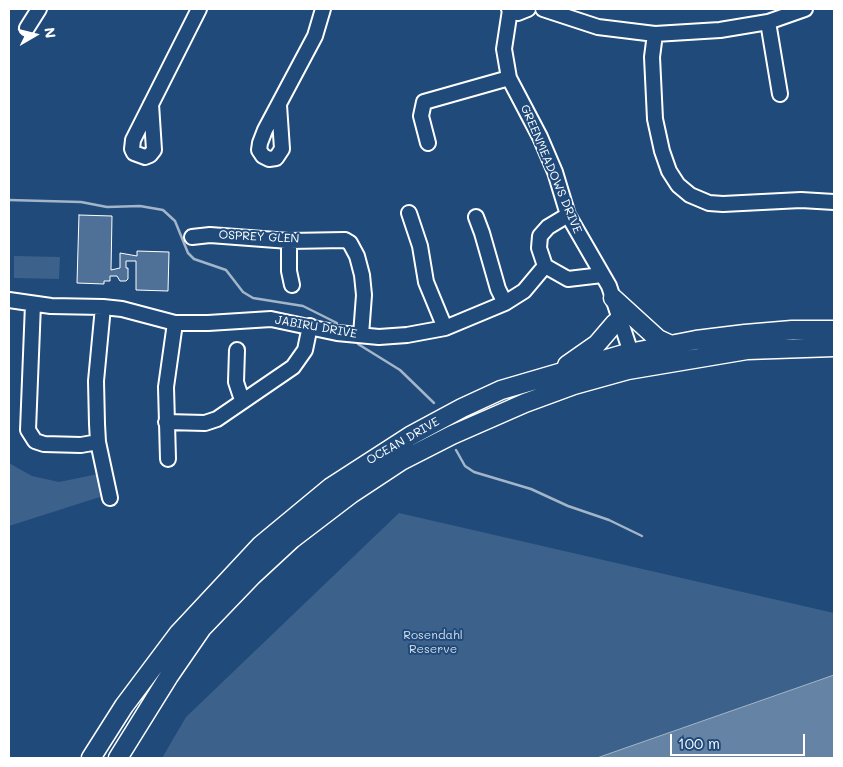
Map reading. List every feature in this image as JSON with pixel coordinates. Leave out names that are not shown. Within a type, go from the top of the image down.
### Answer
[{"type":"main road","points":[[613,298],[658,339],[671,345]]},
{"type":"main road","points":[[555,374],[597,344],[615,323]]},
{"type":"main road","name":"OCEAN DRIVE","points":[[118,758],[169,676],[202,628],[252,576],[292,540],[351,494],[401,461],[452,435],[525,403],[671,345],[745,334],[792,330],[834,330]]},
{"type":"main road","name":"OCEAN DRIVE","points":[[91,758],[124,706],[178,634],[230,576],[288,520],[365,464],[462,408],[501,390],[555,374],[630,361],[748,350],[834,347]]},
{"type":"street","points":[[27,28],[39,9]]},
{"type":"street","points":[[151,104],[199,9]]},
{"type":"street","points":[[279,105],[315,36],[323,9]]},
{"type":"street","points":[[541,9],[598,27],[655,34],[720,30],[768,22],[805,9]]},
{"type":"street","name":"GREENMEADOWS DRIVE","points":[[516,10],[505,36],[504,59],[509,78],[540,137],[555,172],[568,215],[613,298],[630,361]]},
{"type":"street","points":[[768,22],[780,94]]},
{"type":"street","points":[[655,34],[652,72],[655,119],[662,152],[669,171],[678,185],[690,194],[716,204],[801,200],[834,202]]},
{"type":"street","points":[[428,143],[422,116],[424,102],[509,78]]},
{"type":"street","points":[[409,213],[420,246],[426,282],[445,328]]},
{"type":"street","points":[[568,215],[548,227],[540,236],[539,248],[545,266],[568,279],[603,277]]},
{"type":"street","points":[[476,217],[498,289],[505,303]]},
{"type":"street","name":"OSPREY GLEN","points":[[192,236],[236,236],[289,241],[340,238],[350,243],[358,256],[362,275],[364,295],[361,336]]},
{"type":"street","points":[[289,241],[289,271],[292,285]]},
{"type":"street","name":"JABIRU DRIVE","points":[[9,300],[33,304],[103,306],[174,322],[208,324],[271,319],[361,336],[407,335],[445,328],[505,303],[524,291],[545,266]]},
{"type":"street","name":"GREENMEADOWS DRIVE","points":[[603,277],[615,323],[630,361]]},
{"type":"street","points":[[33,304],[28,430],[35,441],[44,444],[81,445],[98,442]]},
{"type":"street","points":[[103,306],[96,381],[98,442],[110,498]]},
{"type":"street","points":[[168,460],[166,386],[174,322]]},
{"type":"street","points":[[166,422],[210,422],[292,367],[305,350],[310,326]]},
{"type":"street","points":[[237,350],[236,382],[242,400]]},
{"type":"green space","points":[[14,256],[60,257],[59,279],[14,278]]},
{"type":"green space","points":[[9,463],[32,476],[59,482],[98,474],[103,496],[9,526]]},
{"type":"green space","name":"Rosendahl Reserve","points":[[399,513],[834,613],[834,758],[162,758],[186,717]]},
{"type":"shaded area","points":[[834,675],[834,758],[597,758],[611,753]]},
{"type":"building","points":[[79,215],[112,216],[111,270],[120,268],[120,253],[137,256],[137,251],[169,252],[168,291],[136,290],[136,261],[126,261],[128,279],[126,281],[120,281],[117,276],[110,276],[110,281],[104,281],[104,284],[77,283]]},
{"type":"waterway","points":[[9,200],[81,202],[107,207],[140,206],[163,210],[175,221],[188,253],[194,259],[226,270],[243,292],[253,298],[303,306],[337,323]]},
{"type":"waterway","points":[[358,344],[400,370],[434,403]]},
{"type":"waterway","points":[[456,450],[465,466],[474,472],[531,489],[568,506],[609,520],[642,536]]}]
